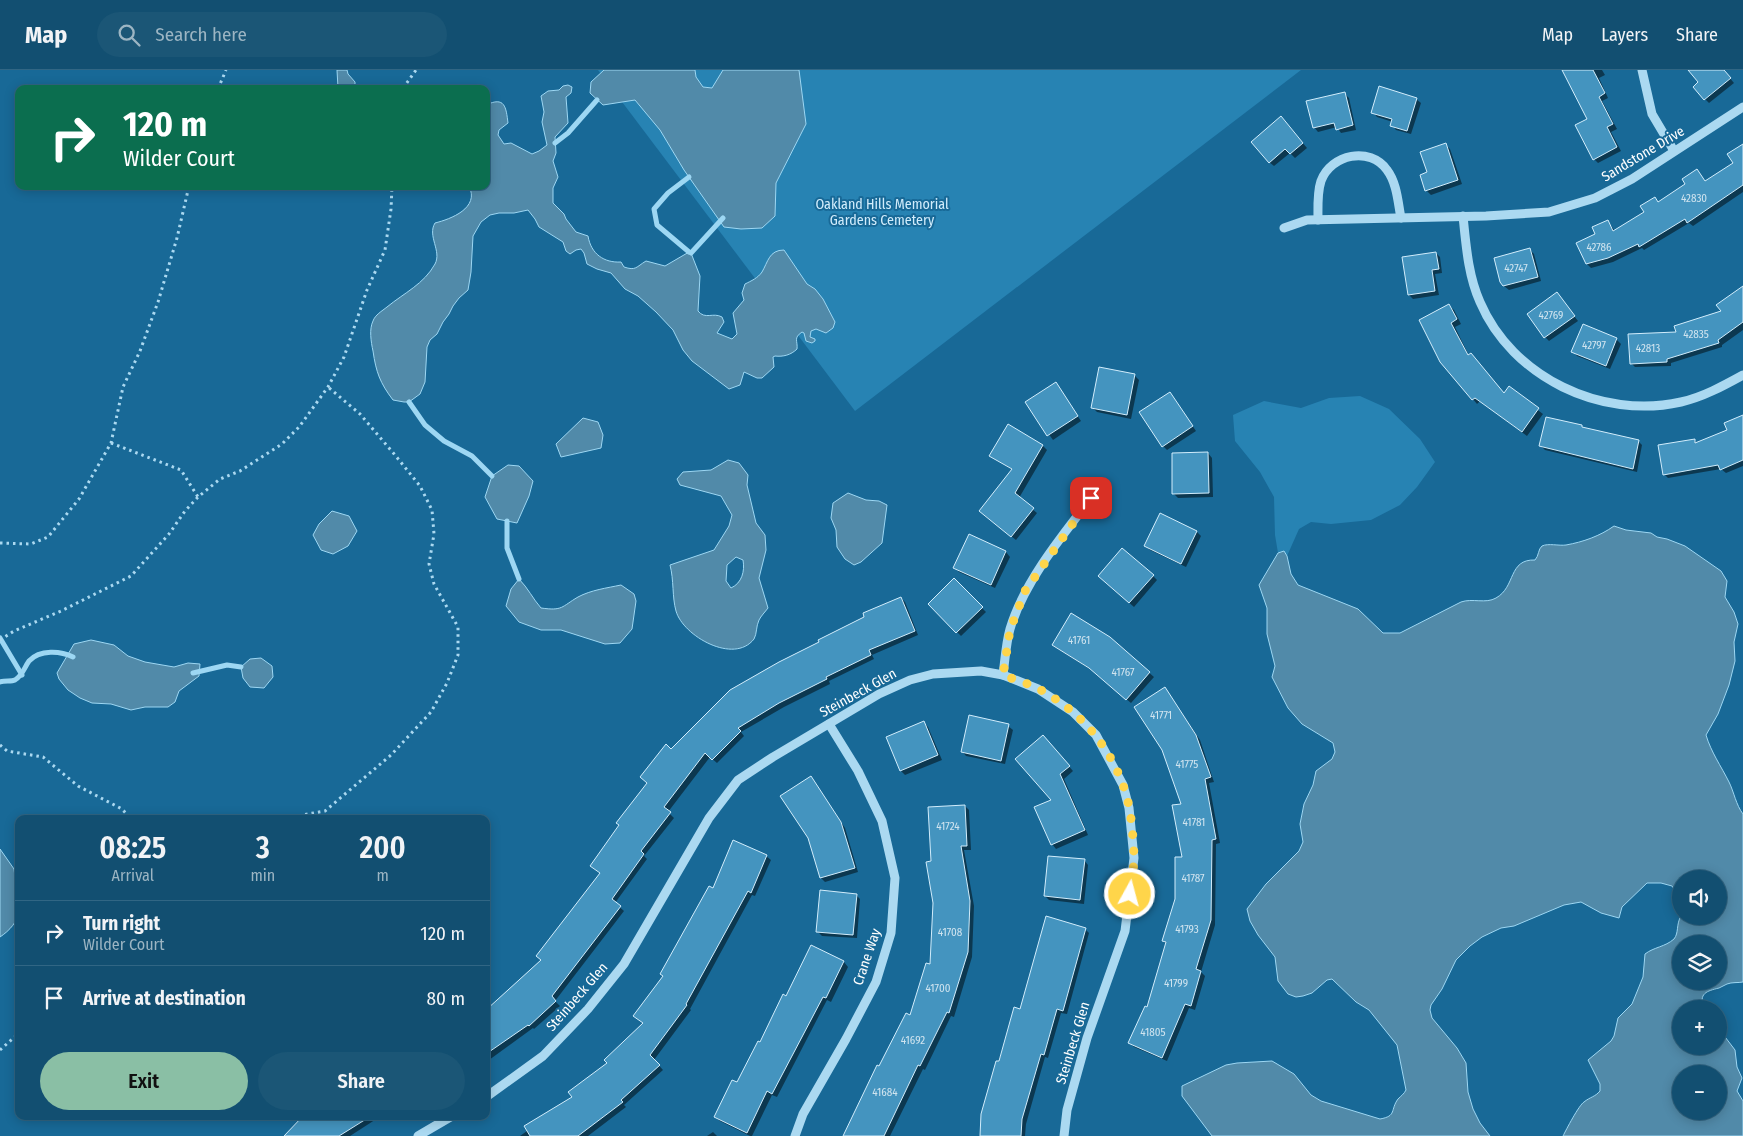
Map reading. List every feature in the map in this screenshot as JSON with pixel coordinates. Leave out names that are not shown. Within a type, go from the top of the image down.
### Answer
[{"type":"street","points":[[1642,70],[1652,114],[1674,151]]},
{"type":"street","name":"Sandstone Drive","points":[[1284,228],[1307,220],[1548,212],[1595,198],[1632,179],[1743,107]]},
{"type":"street","points":[[1318,220],[1318,196],[1321,181],[1327,170],[1337,162],[1359,155],[1369,156],[1379,161],[1387,170],[1393,181],[1401,218]]},
{"type":"street","points":[[1463,216],[1472,279],[1480,302],[1494,328],[1509,348],[1524,363],[1549,381],[1580,395],[1619,405],[1650,406],[1680,402],[1702,396],[1743,375]]},
{"type":"street","points":[[1003,675],[1010,630],[1025,591],[1068,528],[1102,483]]},
{"type":"street","name":"Steinbeck Glen","points":[[490,1094],[543,1056],[588,1009],[624,964],[709,818],[738,780],[879,694],[910,680],[933,674],[981,671],[1003,675],[1038,689],[1073,712],[1096,735],[1123,785],[1129,808],[1134,858],[1126,931],[1086,1038],[1067,1110],[1064,1136]]},
{"type":"street","name":"Crane Way","points":[[795,1136],[804,1114],[876,982],[891,933],[894,878],[882,821],[858,771],[829,724]]},
{"type":"street","points":[[418,1136],[445,1120]]},
{"type":"path","points":[[220,85],[226,70]]},
{"type":"path","points":[[406,85],[416,70]]},
{"type":"path","points":[[0,543],[30,544],[48,537],[79,499],[111,444],[123,387],[140,351],[158,302],[178,238],[188,190]]},
{"type":"path","points":[[0,640],[14,631],[61,611],[131,576],[164,540],[185,511],[198,497],[220,479],[240,471],[282,444],[298,427],[328,387],[344,357],[367,290],[385,250],[392,190]]},
{"type":"path","points":[[302,815],[325,810],[391,755],[431,712],[447,683],[458,654],[458,626],[434,584],[428,564],[434,534],[432,510],[420,486],[396,455],[360,414],[328,387]]},
{"type":"path","points":[[111,444],[181,470],[198,497]]},
{"type":"path","points":[[0,745],[7,751],[43,757],[78,786],[122,809],[127,815]]},
{"type":"path","points":[[0,1050],[15,1037]]},
{"type":"green space","name":"Oakland Hills Memorial Gardens Cemetery","points":[[598,70],[1301,70],[855,411]]},
{"type":"green space","points":[[1360,396],[1389,409],[1420,439],[1435,462],[1417,487],[1400,505],[1371,520],[1331,524],[1311,522],[1299,529],[1287,556],[1284,552],[1278,553],[1275,535],[1274,497],[1260,472],[1235,441],[1233,415],[1264,401],[1301,408],[1329,398]]},
{"type":"shaded area","points":[[337,70],[347,70],[355,85],[338,85]]},
{"type":"shaded area","points":[[604,70],[695,70],[696,77],[703,87],[712,88],[723,70],[799,70],[806,124],[776,183],[775,216],[762,228],[741,229],[724,227],[684,170],[660,130],[635,100],[603,105],[590,93],[591,82]]},
{"type":"shaded area","points":[[568,85],[572,87],[571,93],[566,97],[568,123],[555,137],[556,153],[553,161],[558,177],[553,188],[553,203],[564,214],[576,232],[588,236],[592,248],[599,256],[609,261],[621,262],[624,267],[631,269],[646,261],[665,266],[689,252],[691,253],[700,276],[698,311],[706,316],[715,315],[722,317],[724,322],[717,333],[732,339],[737,334],[733,313],[744,300],[742,293],[745,284],[762,272],[772,254],[784,250],[807,284],[815,289],[823,299],[835,322],[833,328],[826,333],[816,329],[811,331],[810,337],[815,339],[812,343],[806,341],[802,332],[797,338],[797,349],[787,355],[773,357],[774,367],[762,378],[757,378],[744,372],[740,385],[729,389],[692,361],[683,350],[673,330],[638,296],[625,289],[611,273],[587,264],[581,249],[570,254],[566,251],[563,242],[539,227],[528,210],[514,213],[499,213],[490,215],[481,222],[473,236],[468,290],[459,298],[437,334],[430,340],[427,347],[425,382],[420,394],[409,402],[393,400],[377,371],[371,340],[372,324],[377,315],[419,283],[435,264],[437,254],[433,228],[435,223],[449,219],[462,211],[471,200],[470,190],[490,190],[490,104],[501,103],[505,108],[508,123],[499,130],[498,135],[504,144],[511,143],[532,154],[547,145],[542,122],[544,112],[541,96],[548,91],[559,90],[563,86]]},
{"type":"shaded area","points":[[583,418],[598,422],[603,435],[601,448],[561,457],[556,444]]},
{"type":"shaded area","points":[[728,460],[739,463],[748,475],[747,485],[756,523],[765,535],[766,550],[759,578],[768,608],[759,620],[754,639],[745,646],[734,649],[710,644],[688,630],[676,611],[674,600],[670,565],[714,550],[729,526],[732,515],[721,496],[680,485],[677,479],[683,472],[711,470]],"holes":[[[736,557],[743,560],[742,576],[738,583],[731,588],[726,581],[727,565]]]},
{"type":"shaded area","points":[[508,465],[519,466],[533,481],[529,496],[517,523],[497,519],[485,497],[492,476]]},
{"type":"shaded area","points":[[848,493],[887,505],[882,543],[861,562],[854,565],[845,559],[837,547],[836,530],[831,518],[833,503]]},
{"type":"shaded area","points":[[332,511],[349,516],[357,531],[348,546],[333,554],[321,550],[313,535],[319,524]]},
{"type":"shaded area","points":[[1614,526],[1626,530],[1651,533],[1657,537],[1685,546],[1721,571],[1727,581],[1725,597],[1734,612],[1738,624],[1734,642],[1735,661],[1729,685],[1718,714],[1706,735],[1743,814],[1743,982],[1727,984],[1727,935],[1676,935],[1678,925],[1727,925],[1727,870],[1672,870],[1672,886],[1661,883],[1647,883],[1622,907],[1619,918],[1601,913],[1581,902],[1564,905],[1482,937],[1456,960],[1430,1010],[1432,1018],[1457,1048],[1466,1063],[1468,1092],[1473,1109],[1480,1123],[1490,1136],[1212,1136],[1182,1096],[1182,1086],[1226,1065],[1272,1061],[1294,1074],[1311,1095],[1321,1101],[1380,1119],[1391,1114],[1398,1099],[1406,1090],[1397,1045],[1369,1010],[1356,1002],[1332,979],[1327,980],[1312,993],[1296,997],[1288,994],[1278,981],[1275,957],[1258,935],[1250,921],[1247,909],[1266,884],[1299,851],[1303,842],[1300,824],[1304,804],[1313,785],[1316,771],[1332,759],[1335,752],[1333,743],[1302,724],[1288,708],[1272,677],[1275,666],[1267,634],[1267,608],[1259,585],[1278,553],[1284,551],[1291,574],[1298,585],[1358,609],[1383,633],[1400,633],[1461,602],[1488,601],[1496,598],[1507,587],[1520,564],[1535,560],[1542,546],[1566,545],[1597,536]]},
{"type":"shaded area","points":[[519,579],[541,608],[548,609],[561,607],[588,593],[621,585],[634,594],[636,601],[632,629],[620,643],[605,644],[561,630],[541,630],[519,622],[506,606],[511,589]]},
{"type":"shaded area","points":[[91,640],[114,645],[128,656],[145,662],[174,667],[188,663],[200,664],[199,676],[179,691],[175,702],[168,707],[145,707],[131,710],[111,704],[92,703],[68,690],[59,679],[57,673],[74,644]]},
{"type":"shaded area","points":[[261,658],[272,666],[273,677],[264,688],[250,687],[243,678],[241,667],[250,659]]},
{"type":"shaded area","points":[[0,849],[14,869],[15,922],[7,932],[0,937]]},
{"type":"shaded area","points":[[1672,940],[1672,990],[1714,990],[1707,992],[1702,1000],[1672,1000],[1672,1055],[1727,1055],[1727,1040],[1735,1050],[1737,1067],[1742,1078],[1737,1091],[1743,1101],[1743,1136],[1563,1136],[1582,1104],[1600,1091],[1600,1084],[1588,1060],[1611,1041],[1618,1018],[1632,1004],[1643,977],[1645,954]]},
{"type":"building","points":[[1562,70],[1593,70],[1605,93],[1599,97],[1613,124],[1607,127],[1617,147],[1593,160],[1575,125],[1587,119]]},
{"type":"building","points":[[1688,70],[1724,70],[1731,78],[1704,100],[1693,87],[1698,82]]},
{"type":"building","points":[[1379,86],[1417,98],[1407,131],[1390,126],[1392,119],[1371,113]]},
{"type":"building","points":[[1345,92],[1353,125],[1336,130],[1334,123],[1313,128],[1306,101]]},
{"type":"building","points":[[1281,116],[1303,143],[1290,154],[1285,149],[1269,163],[1251,142]]},
{"type":"building","points":[[1446,143],[1458,180],[1425,191],[1420,175],[1427,172],[1420,152]]},
{"type":"building","points":[[1743,144],[1743,185],[1687,223],[1685,219],[1639,247],[1638,244],[1608,258],[1586,264],[1576,243],[1595,234],[1592,227],[1608,220],[1613,231],[1644,212],[1640,206],[1655,197],[1658,202],[1685,184],[1682,179],[1697,169],[1705,181],[1733,163],[1727,154]]},
{"type":"building","points":[[1530,248],[1538,277],[1503,286],[1500,282],[1494,258]]},
{"type":"building","points":[[1436,252],[1439,269],[1432,270],[1435,291],[1408,295],[1402,257]]},
{"type":"building","points":[[1743,286],[1743,322],[1718,340],[1719,343],[1667,359],[1667,362],[1630,364],[1628,334],[1676,332],[1674,326],[1721,311],[1716,305]]},
{"type":"building","points":[[1557,292],[1575,316],[1544,338],[1527,314]]},
{"type":"building","points":[[1449,304],[1457,319],[1451,323],[1468,355],[1471,353],[1504,393],[1509,386],[1539,408],[1522,432],[1475,398],[1472,400],[1440,362],[1419,320]]},
{"type":"building","points":[[1583,324],[1617,338],[1606,366],[1571,352]]},
{"type":"building","points":[[1099,367],[1135,374],[1127,415],[1091,408]]},
{"type":"building","points":[[1056,382],[1078,416],[1047,436],[1025,402]]},
{"type":"building","points":[[1170,392],[1193,426],[1162,447],[1139,412]]},
{"type":"building","points":[[1743,415],[1743,460],[1720,470],[1718,465],[1663,475],[1658,445],[1695,439],[1695,443],[1727,430],[1724,423]]},
{"type":"building","points":[[1546,417],[1639,440],[1633,469],[1539,446]]},
{"type":"building","points":[[1008,424],[1043,445],[1015,493],[1034,508],[1011,537],[979,511],[1012,469],[989,456]]},
{"type":"building","points":[[1208,452],[1209,493],[1172,494],[1172,453]]},
{"type":"building","points":[[1160,513],[1197,531],[1181,564],[1144,546]]},
{"type":"building","points":[[969,534],[1006,551],[991,585],[953,568]]},
{"type":"building","points":[[1122,548],[1154,575],[1129,603],[1098,576]]},
{"type":"building","points":[[954,578],[983,607],[956,633],[928,604]]},
{"type":"building","points":[[901,597],[915,631],[869,650],[871,655],[826,677],[827,679],[779,703],[738,728],[741,731],[712,760],[705,753],[664,807],[671,812],[641,851],[644,854],[612,899],[621,906],[552,996],[556,1001],[529,1026],[490,1051],[490,1006],[541,960],[536,956],[600,873],[590,866],[619,825],[616,823],[647,783],[640,777],[666,744],[671,749],[730,690],[819,642],[818,640],[864,617],[863,613]]},
{"type":"building","points":[[1071,613],[1110,637],[1150,672],[1126,700],[1089,668],[1052,645]]},
{"type":"building","points":[[1165,687],[1196,735],[1211,777],[1205,779],[1216,839],[1212,840],[1211,920],[1196,969],[1201,971],[1191,1006],[1185,1004],[1162,1058],[1128,1043],[1145,1006],[1147,1007],[1166,942],[1162,941],[1175,899],[1175,857],[1182,857],[1172,805],[1181,804],[1162,750],[1134,707]]},
{"type":"building","points":[[969,715],[1009,724],[1001,761],[961,752]]},
{"type":"building","points":[[924,721],[938,755],[900,771],[886,737]]},
{"type":"building","points":[[1043,735],[1070,766],[1060,774],[1085,830],[1051,845],[1034,807],[1051,800],[1015,759]]},
{"type":"building","points":[[811,776],[841,822],[855,868],[820,878],[808,838],[780,796]]},
{"type":"building","points":[[965,805],[967,846],[961,846],[970,901],[968,952],[949,1013],[947,1012],[920,1066],[918,1065],[884,1136],[843,1136],[877,1065],[879,1066],[906,1013],[910,1015],[926,963],[930,964],[933,903],[926,862],[931,861],[928,807]]},
{"type":"building","points":[[733,840],[767,855],[751,893],[748,891],[687,1005],[650,1055],[660,1065],[621,1100],[623,1102],[578,1136],[530,1136],[524,1126],[572,1097],[568,1092],[607,1063],[604,1060],[643,1023],[633,1016],[663,976],[660,974],[709,886],[713,888]]},
{"type":"building","points":[[1048,856],[1085,859],[1080,900],[1044,896]]},
{"type":"building","points":[[820,890],[857,894],[853,935],[816,932]]},
{"type":"building","points":[[1046,916],[1086,928],[1063,1011],[1057,1009],[1044,1055],[1041,1054],[1022,1119],[1021,1136],[980,1136],[981,1114],[996,1061],[999,1061],[1014,1007],[1020,1009]]},
{"type":"building","points":[[811,945],[844,961],[826,998],[823,997],[772,1094],[767,1091],[747,1133],[714,1117],[732,1080],[737,1082],[758,1041],[760,1042],[783,994],[786,996]]},
{"type":"building","points":[[299,1120],[365,1120],[339,1136],[284,1136]]},
{"type":"waterway","points":[[555,143],[568,133],[597,100]]},
{"type":"waterway","points":[[689,177],[668,193],[654,209],[657,225],[689,252]]},
{"type":"waterway","points":[[691,253],[723,218]]},
{"type":"waterway","points":[[409,402],[425,425],[444,441],[472,456],[492,476]]},
{"type":"waterway","points":[[507,521],[507,548],[519,579]]},
{"type":"waterway","points":[[0,638],[22,675]]},
{"type":"waterway","points":[[0,682],[12,681],[18,678],[29,661],[39,654],[57,652],[73,657]]},
{"type":"waterway","points":[[193,673],[227,665],[241,667]]},
{"type":"route","points":[[1091,498],[1025,591],[1010,630],[1003,675],[1038,689],[1073,712],[1096,735],[1113,763],[1123,785],[1129,808],[1134,858],[1130,894]]}]
